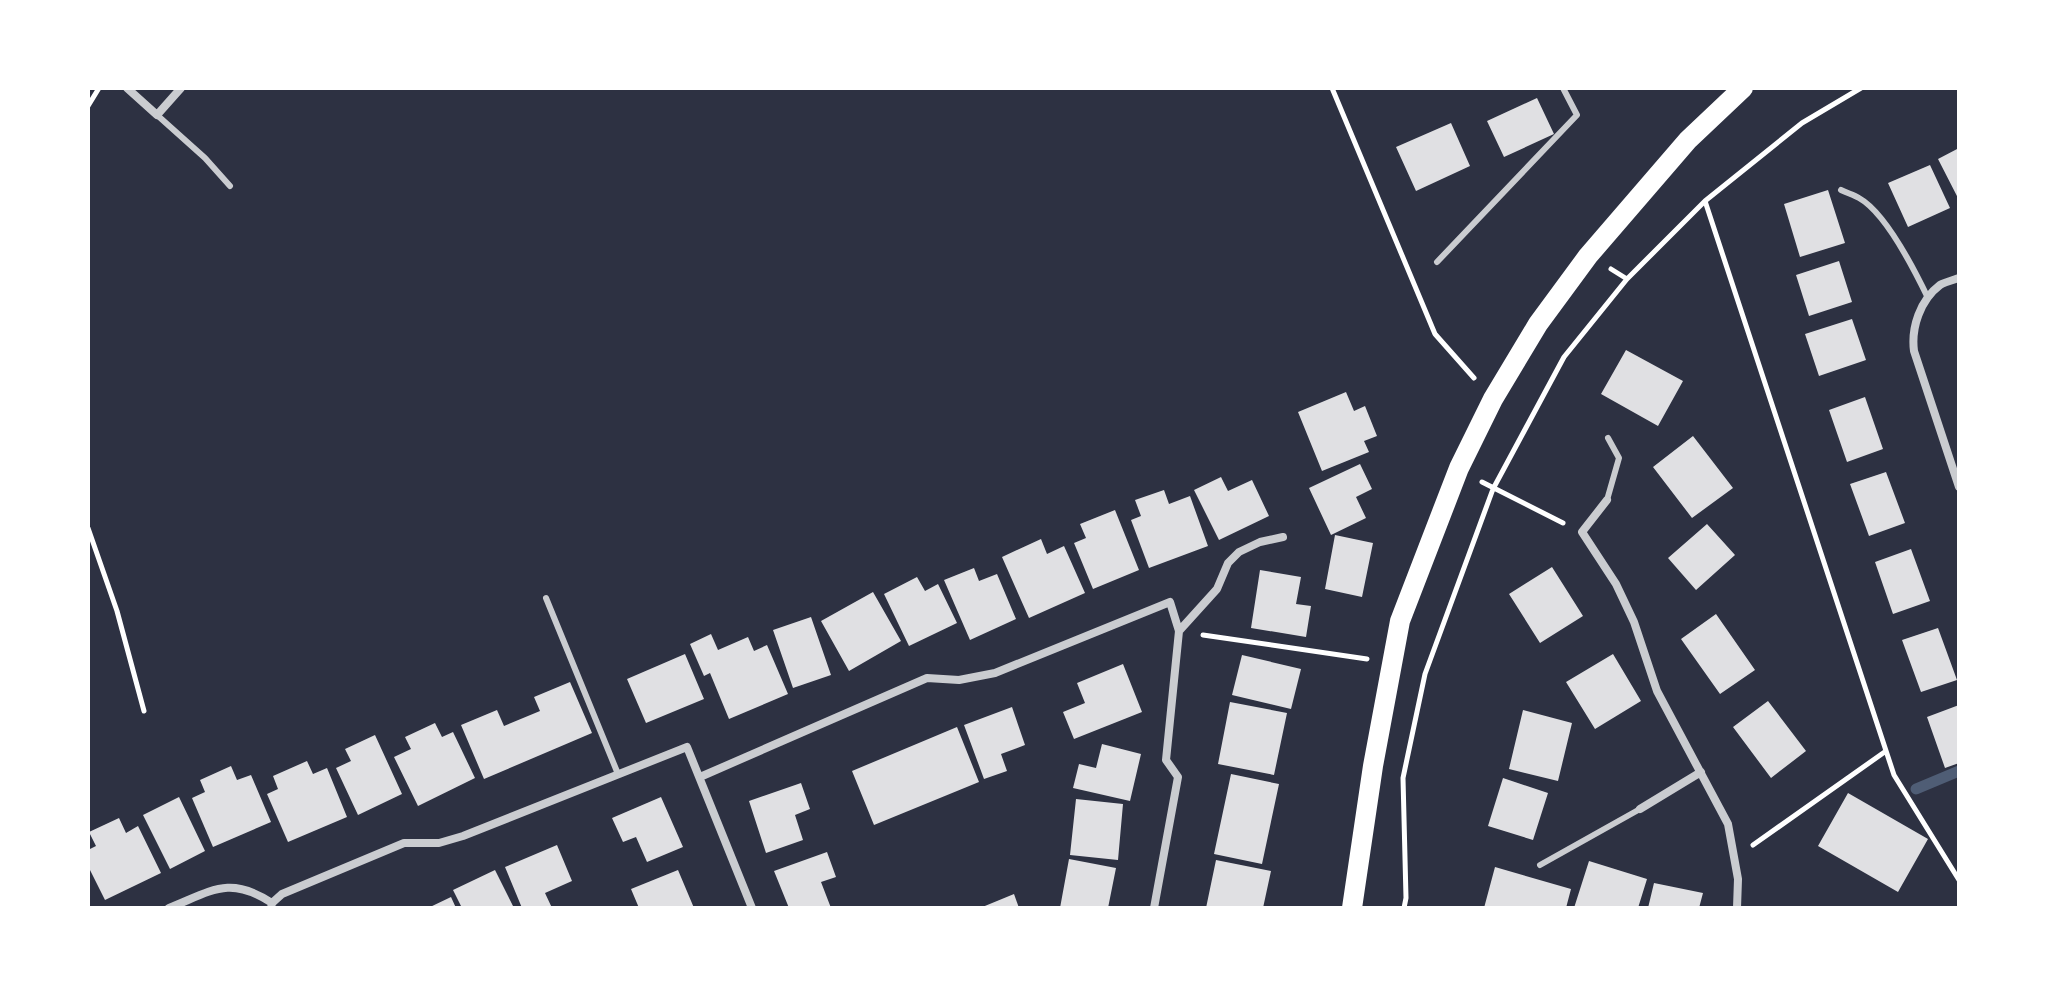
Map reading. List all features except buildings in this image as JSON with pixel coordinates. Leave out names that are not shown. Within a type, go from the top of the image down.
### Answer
[{"type":"main road","points":[[1352,908],[1400,621],[1459,468],[1493,399],[1538,324],[1588,256],[1688,140],[1743,88]]},
{"type":"street","points":[[127,88],[157,115],[181,88]]},
{"type":"street","points":[[1959,278],[1941,284],[1928,298],[1912,334],[1914,351],[1959,487]]},
{"type":"street","points":[[1607,500],[1582,532],[1616,584],[1634,622],[1657,691],[1728,824],[1738,879],[1737,908]]},
{"type":"street","points":[[1179,631],[1217,589],[1228,563],[1239,552],[1260,542],[1283,537]]},
{"type":"street","points":[[700,777],[927,678],[959,680],[995,673],[1170,602],[1179,631],[1166,760],[1178,777],[1154,908]]},
{"type":"street","points":[[169,908],[221,888],[239,886],[272,905],[282,894],[404,843],[439,843],[687,747],[752,908]]},
{"type":"street","points":[[1640,809],[1701,772]]},
{"type":"lane","points":[[1437,262],[1577,115],[1563,88]]},
{"type":"lane","points":[[157,115],[205,158],[230,186]]},
{"type":"lane","points":[[1841,190],[1862,199],[1883,221],[1911,264],[1928,298]]},
{"type":"lane","points":[[1607,500],[1619,458],[1608,438]]},
{"type":"lane","points":[[546,598],[618,774]]},
{"type":"lane","points":[[1540,865],[1640,809]]},
{"type":"path","points":[[88,106],[99,88]]},
{"type":"path","points":[[1332,88],[1435,334],[1493,399]]},
{"type":"path","points":[[1404,908],[1403,778],[1425,674],[1493,489],[1564,357],[1627,279],[1705,201],[1802,123],[1861,88]]},
{"type":"path","points":[[1705,201],[1894,775],[1959,880]]},
{"type":"path","points":[[1459,468],[1493,489],[1582,532]]},
{"type":"path","points":[[88,528],[117,611],[144,711]]},
{"type":"path","points":[[1179,631],[1392,663]]},
{"type":"path","points":[[1732,859],[1886,751]]},
{"type":"waterway","points":[[1916,789],[1959,771]]}]
